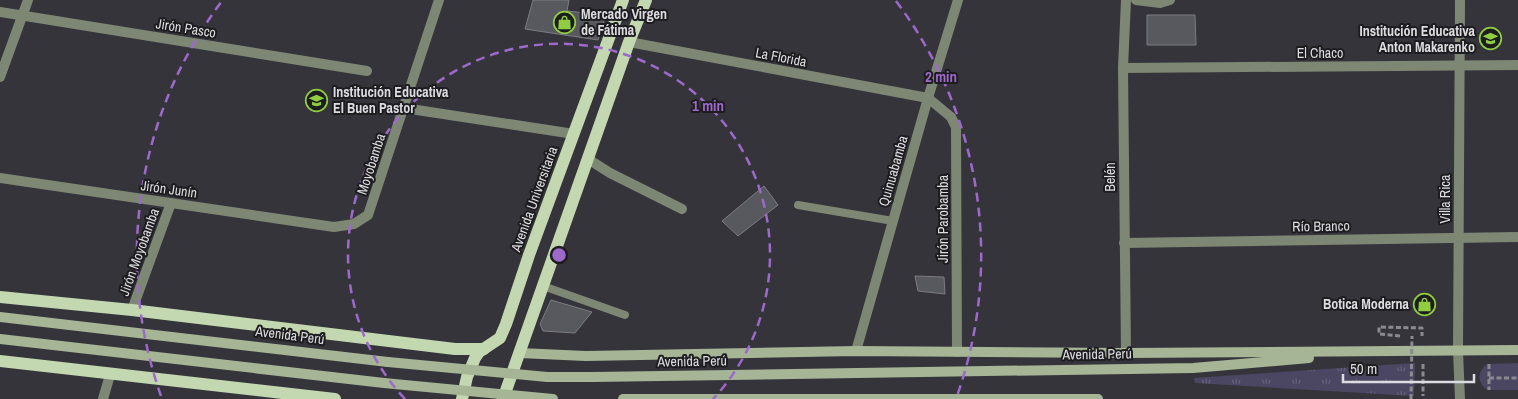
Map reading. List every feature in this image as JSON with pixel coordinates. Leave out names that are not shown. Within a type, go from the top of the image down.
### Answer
[{"type":"main road","name":"Avenida Universitaria","points":[[462,399],[467,377],[479,352],[500,338],[506,324],[529,255],[623,0]]},
{"type":"main road","points":[[503,399],[629,42],[646,0]]},
{"type":"main road","name":"Avenida Perú","points":[[0,297],[132,310],[455,349],[484,349]]},
{"type":"main road","name":"Avenida Perú","points":[[0,317],[388,362],[547,377],[592,378],[1193,368],[1387,352]]},
{"type":"main road","points":[[0,339],[384,383],[553,399]]},
{"type":"main road","name":"Avenida Perú","points":[[520,353],[586,356],[856,351],[1126,353],[1518,350]]},
{"type":"main road","points":[[0,361],[110,375],[335,399]]},
{"type":"main road","points":[[623,399],[1098,399]]},
{"type":"street","points":[[0,77],[28,0]]},
{"type":"street","name":"Moyobamba","points":[[334,227],[354,224],[368,215],[439,0]]},
{"type":"street","name":"Quinuabamba","points":[[856,351],[958,0]]},
{"type":"street","name":"Belén","points":[[1126,0],[1123,68],[1126,353]]},
{"type":"street","points":[[1136,0],[1160,3],[1170,0]]},
{"type":"street","name":"Villa Rica","points":[[1460,0],[1458,351],[1460,399]]},
{"type":"street","name":"Jirón Pasco","points":[[0,12],[367,71]]},
{"type":"street","name":"La Florida","points":[[629,42],[928,98]]},
{"type":"street","name":"El Chaco","points":[[1123,68],[1518,65]]},
{"type":"street","name":"Jirón Parobamba","points":[[928,98],[950,117],[956,127],[957,352]]},
{"type":"street","points":[[404,108],[574,134]]},
{"type":"street","points":[[588,159],[610,173],[682,209]]},
{"type":"street","name":"Jirón Junín","points":[[0,178],[334,227]]},
{"type":"street","name":"Jirón Moyobamba","points":[[132,310],[171,203]]},
{"type":"street","name":"Río Branco","points":[[1124,243],[1518,237]]},
{"type":"street","points":[[103,399],[110,375]]},
{"type":"lane","points":[[798,205],[893,221]]},
{"type":"lane","points":[[543,286],[625,315]]},
{"type":"path","points":[[1411,399],[1412,336],[1379,334],[1379,327],[1422,328],[1422,336]]},
{"type":"path","points":[[1423,363],[1423,396]]},
{"type":"path","points":[[1489,364],[1489,390]]},
{"type":"path","points":[[1489,378],[1518,378]]},
{"type":"green space","points":[[1415,363],[1414,396],[1195,383],[1194,378]]},
{"type":"green space","points":[[1518,363],[1518,390],[1487,390],[1481,384],[1481,370],[1487,364]]},
{"type":"building","name":"Mercado Virgen de Fátima","points":[[533,0],[569,0],[567,11],[606,15],[598,40],[525,29]]},
{"type":"building","points":[[1147,15],[1195,15],[1196,45],[1147,45]]},
{"type":"building","points":[[764,186],[778,205],[738,236],[722,221]]},
{"type":"building","points":[[915,276],[944,277],[945,294],[918,291]]},
{"type":"building","points":[[551,300],[592,312],[575,333],[543,331],[540,324]]},
{"type":"place","name":"Mercado Virgen de Fátima","points":[[565,22]]},
{"type":"place","name":"Institución Educativa Anton Makarenko","points":[[1491,39]]},
{"type":"place","name":"Institución Educativa El Buen Pastor","points":[[317,100]]},
{"type":"place","name":"Botica Moderna","points":[[1425,304]]}]
